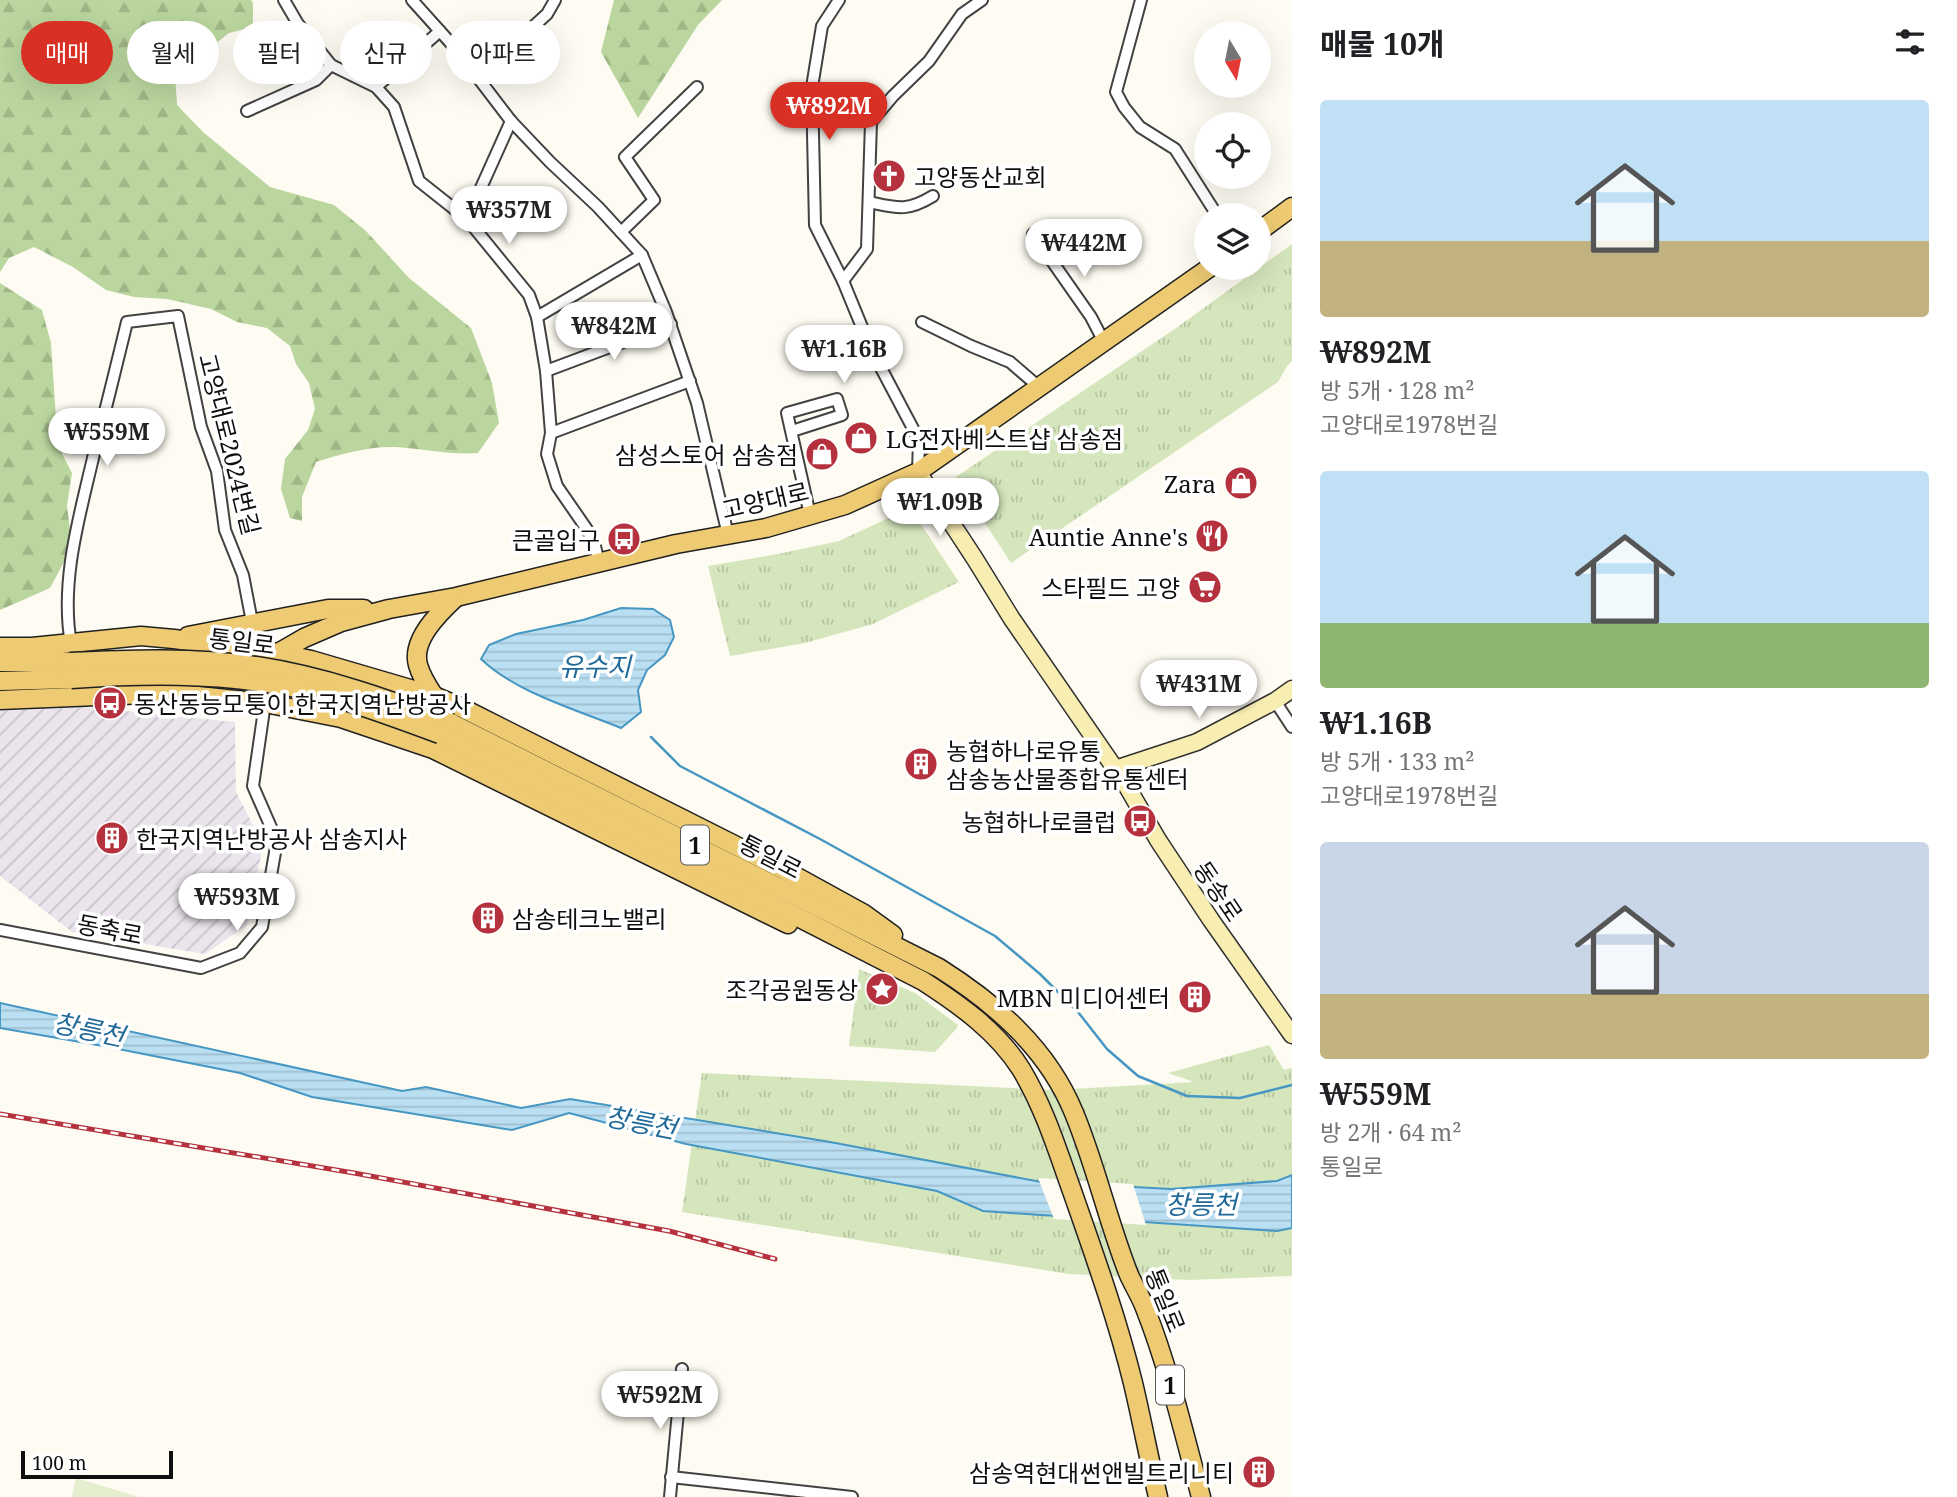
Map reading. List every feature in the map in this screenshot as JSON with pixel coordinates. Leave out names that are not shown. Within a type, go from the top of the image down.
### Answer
[{"type":"main road","points":[[1271,222],[1292,207]]},
{"type":"main road","name":"고양대로","points":[[278,653],[341,622],[389,609],[456,597],[676,544],[766,528],[845,505],[918,472],[1194,279]]},
{"type":"main road","name":"동송로","points":[[918,472],[1012,620],[1115,769],[1188,886],[1292,1035]]},
{"type":"main road","points":[[434,696],[417,664],[418,654],[422,639],[433,619],[456,597]]},
{"type":"main road","points":[[174,639],[328,609],[389,609]]},
{"type":"main road","points":[[134,637],[152,650],[156,667],[153,681],[142,694]]},
{"type":"main road","points":[[0,647],[32,647],[134,637],[174,639],[311,660],[434,696],[784,870],[864,914],[939,968]]},
{"type":"main road","points":[[265,703],[278,653]]},
{"type":"main road","name":"통일로","points":[[0,662],[161,658],[257,666],[396,702],[923,981],[957,1002],[986,1027],[1020,1067],[1045,1116],[1101,1274],[1133,1382],[1158,1497]]},
{"type":"main road","name":"통일로","points":[[0,681],[141,675],[227,678],[327,696],[445,728],[939,968],[970,988],[1023,1034],[1052,1073],[1074,1114],[1129,1276],[1145,1306],[1165,1366],[1201,1497]]},
{"type":"main road","points":[[1115,769],[1197,742],[1275,701],[1292,689]]},
{"type":"main road","points":[[0,700],[170,693],[265,703],[341,718],[433,749],[762,912],[831,944],[923,981]]},
{"type":"street","points":[[284,0],[298,24],[331,65],[376,87],[394,107],[419,181],[467,219],[529,295],[537,317],[546,371],[551,433],[547,454],[557,486],[594,542],[599,563]]},
{"type":"street","points":[[412,0],[446,38]]},
{"type":"street","points":[[539,21],[555,0]]},
{"type":"street","points":[[839,0],[822,26],[812,86],[815,225],[843,281],[871,349],[919,440],[918,472]]},
{"type":"street","points":[[843,281],[867,249],[871,122],[929,61],[962,14],[982,0]]},
{"type":"street","points":[[1141,0],[1116,92],[1140,127],[1175,149],[1209,203]]},
{"type":"street","points":[[376,87],[440,31]]},
{"type":"street","points":[[247,111],[316,80],[331,65]]},
{"type":"street","points":[[483,84],[511,121],[642,255],[671,324],[697,403],[728,535]]},
{"type":"street","points":[[621,232],[654,200],[625,157],[698,87]]},
{"type":"street","points":[[467,219],[511,121]]},
{"type":"street","points":[[869,202],[901,209],[922,204],[933,197]]},
{"type":"street","points":[[1033,234],[1091,317],[1104,342]]},
{"type":"street","points":[[537,317],[642,255]]},
{"type":"street","name":"고양대로2024번길","points":[[71,644],[68,579],[80,512],[127,322],[178,316],[201,427],[217,471],[225,530],[243,575],[253,622]]},
{"type":"street","points":[[922,322],[1010,362],[1039,387]]},
{"type":"street","points":[[546,371],[671,324]]},
{"type":"street","points":[[551,433],[690,382]]},
{"type":"street","points":[[792,431],[842,415],[837,399],[788,413],[810,515]]},
{"type":"street","points":[[1275,701],[1292,727]]},
{"type":"street","name":"동축로","points":[[0,930],[201,968],[240,953],[262,927],[277,841],[253,786],[265,703]]},
{"type":"street","points":[[670,1497],[682,1369]]},
{"type":"street","points":[[671,1477],[852,1497]]},
{"type":"shaded area","points":[[85,707],[235,722],[236,792],[263,845],[247,925],[205,954],[72,932],[0,876],[0,711]]},
{"type":"green space","points":[[0,0],[251,0],[253,21],[233,21],[233,32],[219,41],[219,21],[127,21],[127,84],[176,84],[177,105],[203,132],[270,187],[334,205],[366,231],[409,278],[471,328],[492,383],[499,423],[478,453],[386,447],[355,451],[316,462],[302,497],[302,521],[290,518],[281,489],[285,459],[308,430],[315,409],[309,383],[296,364],[290,346],[267,328],[237,322],[211,309],[106,290],[73,267],[34,247],[9,258],[0,272]]},
{"type":"green space","points":[[614,0],[722,0],[698,25],[638,118],[601,52]]},
{"type":"green space","points":[[1292,244],[1292,361],[1278,382],[1011,563],[953,479],[1242,280],[1271,280],[1271,259]]},
{"type":"green space","points":[[0,283],[42,310],[51,343],[56,419],[62,454],[72,473],[67,505],[72,547],[50,588],[0,610]]},
{"type":"green space","points":[[910,508],[959,582],[873,624],[805,643],[730,656],[708,566],[839,541]]},
{"type":"green space","points":[[859,969],[915,993],[958,1025],[957,1028],[935,1052],[849,1046]]},
{"type":"green space","points":[[1269,1045],[1284,1070],[1292,1068],[1292,1276],[1189,1280],[1069,1274],[682,1212],[702,1073],[1054,1090],[1194,1082],[1168,1073]]},
{"type":"green space","points":[[76,1478],[139,1497],[72,1497]]},
{"type":"water","name":"유수지","points":[[621,608],[653,609],[670,620],[674,637],[665,655],[647,670],[638,690],[641,712],[621,728],[529,691],[495,671],[481,659],[489,645],[516,634],[583,620]]},
{"type":"water","name":"창릉천","points":[[0,1003],[402,1091],[426,1087],[521,1108],[570,1099],[830,1142],[1041,1182],[1171,1189],[1277,1181],[1292,1175],[1292,1228],[1277,1231],[983,1211],[937,1191],[686,1144],[569,1113],[512,1130],[312,1097],[240,1073],[0,1028]]},
{"type":"pier","points":[[1038,1178],[1133,1184],[1146,1225],[1054,1219]]},
{"type":"waterway","points":[[651,737],[680,766],[820,839],[995,936],[1040,974],[1078,1012],[1107,1049],[1138,1076],[1187,1096],[1240,1098],[1292,1085]]},
{"type":"railway","points":[[0,1114],[354,1173],[669,1231],[775,1259]]},
{"type":"place","name":"고양동산교회","points":[[889,176]]},
{"type":"place","name":"LG전자베스트샵 삼송점","points":[[861,438]]},
{"type":"place","name":"삼성스토어 삼송점","points":[[822,454]]},
{"type":"place","name":"Zara","points":[[1241,483]]},
{"type":"place","name":"Auntie Anne's","points":[[1212,536]]},
{"type":"place","name":"큰골입구","points":[[624,539]]},
{"type":"place","name":"스타필드 고양","points":[[1205,587]]},
{"type":"place","name":"동산동능모퉁이.한국지역난방공사","points":[[110,703]]},
{"type":"place","name":"농협하나로유통 삼송농산물종합유통센터","points":[[921,764]]},
{"type":"place","name":"농협하나로클럽","points":[[1140,821]]},
{"type":"place","name":"한국지역난방공사 삼송지사","points":[[112,838]]},
{"type":"place","name":"삼송테크노밸리","points":[[488,918]]},
{"type":"place","name":"조각공원동상","points":[[882,989]]},
{"type":"place","name":"MBN 미디어센터","points":[[1195,997]]},
{"type":"place","name":"삼송역현대썬앤빌트리니티","points":[[1259,1472]]}]
